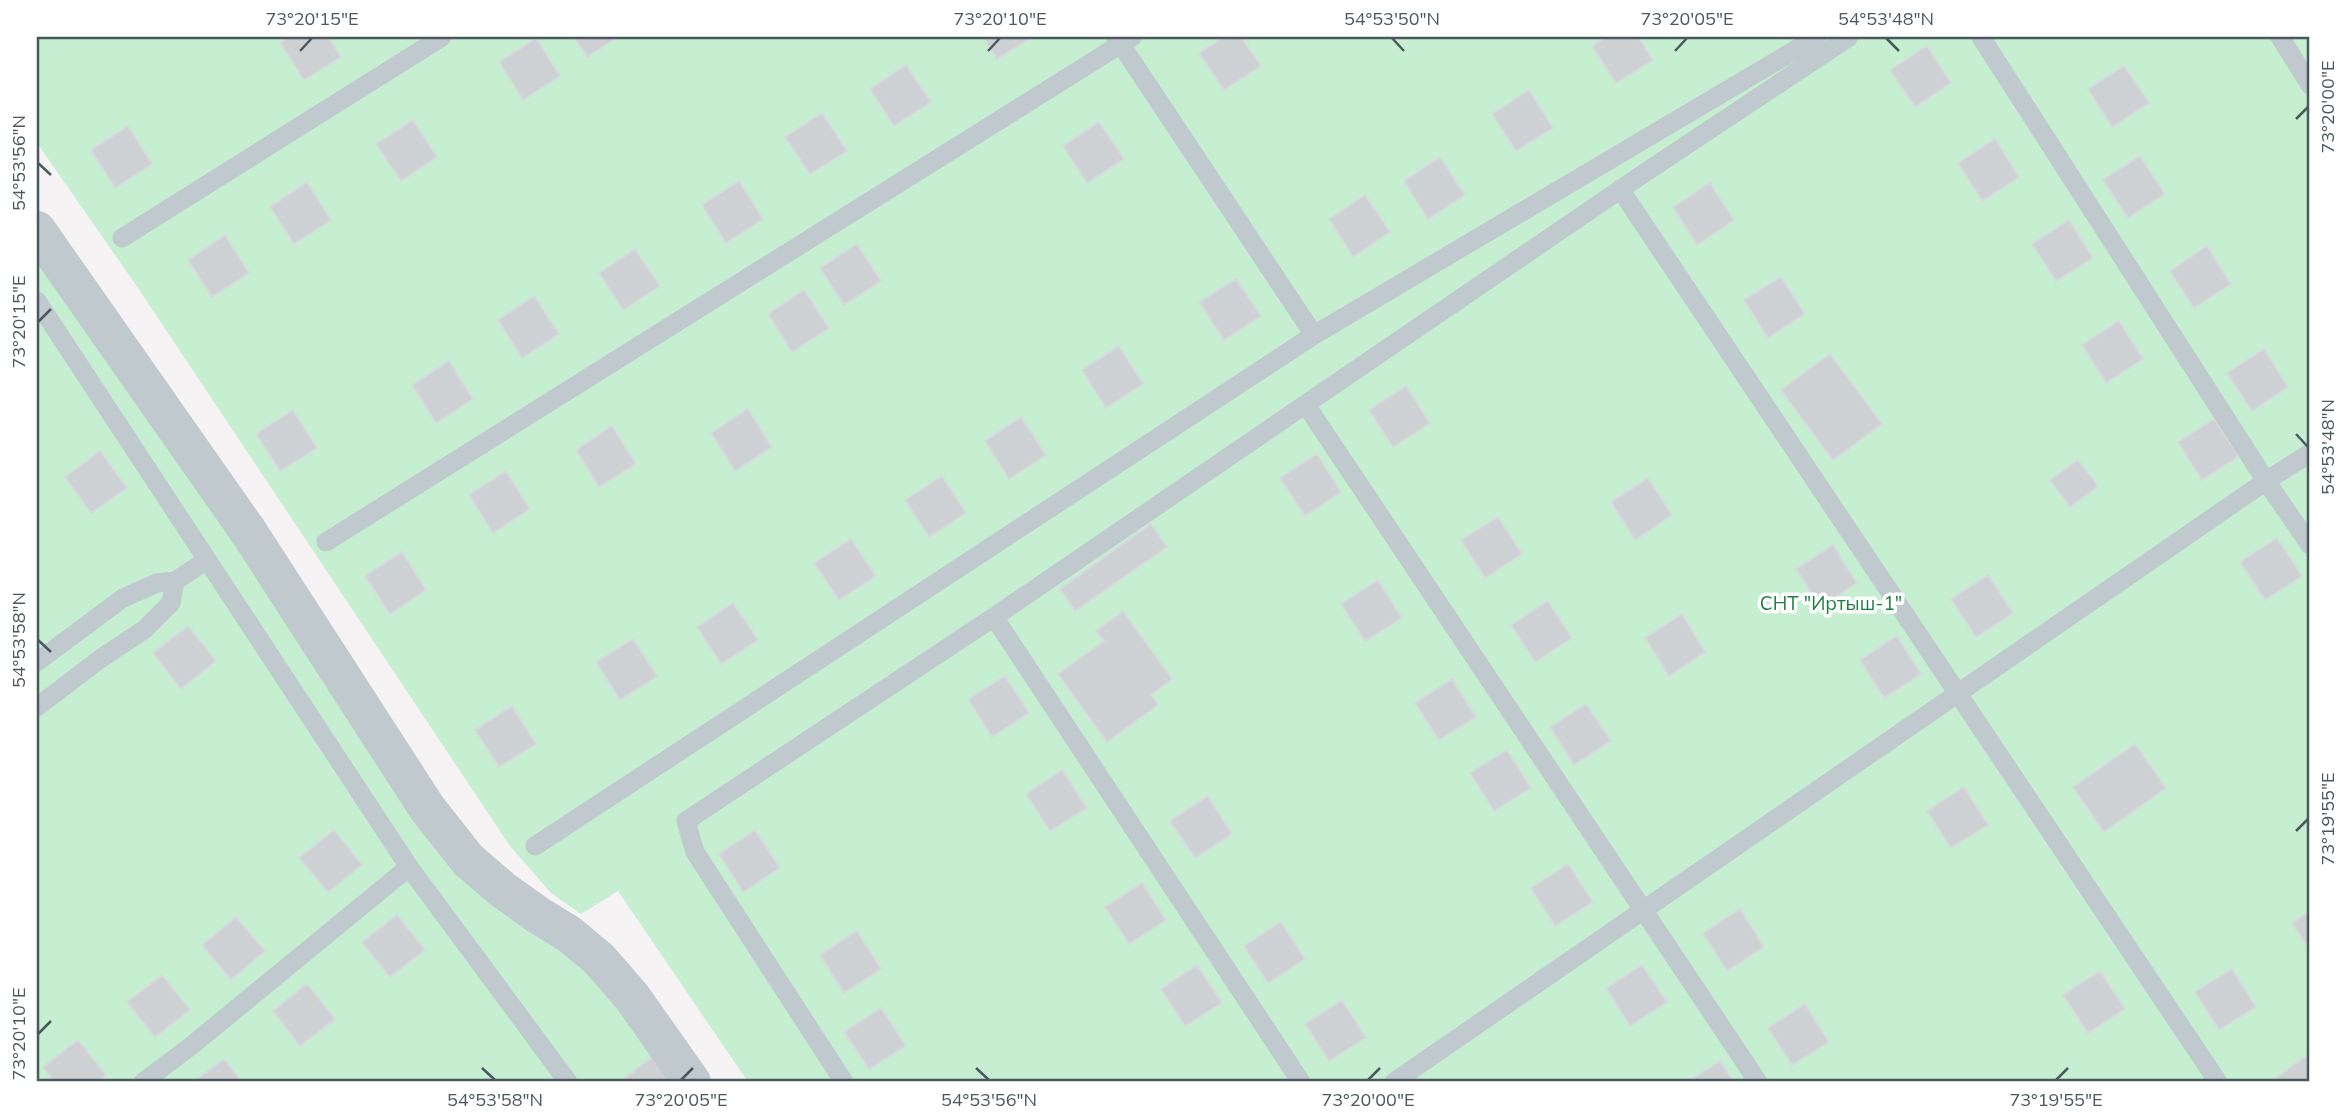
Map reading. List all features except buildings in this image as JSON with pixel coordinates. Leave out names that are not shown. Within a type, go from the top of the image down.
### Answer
[{"type":"street","points":[[37,230],[250,534],[427,808],[468,860],[599,959],[632,997],[692,1082]]},
{"type":"lane","points":[[122,238],[442,37]]},
{"type":"lane","points":[[535,846],[1314,335],[1817,37]]},
{"type":"lane","points":[[844,1082],[695,852],[686,821],[994,617],[1849,37]]},
{"type":"lane","points":[[1981,37],[2266,481],[2310,545]]},
{"type":"lane","points":[[2280,37],[2310,85]]},
{"type":"lane","points":[[326,542],[1123,39],[1314,335]]},
{"type":"lane","points":[[1620,190],[2218,1082]]},
{"type":"lane","points":[[37,301],[409,867],[568,1082]]},
{"type":"lane","points":[[1306,405],[1758,1082]]},
{"type":"lane","points":[[1394,1082],[2310,453]]},
{"type":"lane","points":[[37,662],[123,598],[157,583],[175,580],[206,560]]},
{"type":"lane","points":[[37,707],[145,629],[171,603],[175,580]]},
{"type":"lane","points":[[994,617],[1301,1082]]},
{"type":"lane","points":[[143,1082],[409,867]]},
{"type":"green space","name":"СНТ \"Иртыш-1\"","points":[[37,37],[2306,37],[2310,44],[2310,1082],[748,1082],[618,891],[581,914],[551,893],[510,846],[136,285],[37,143]]},
{"type":"green space","points":[[37,257],[422,816],[600,980],[677,1082],[37,1082]]}]
